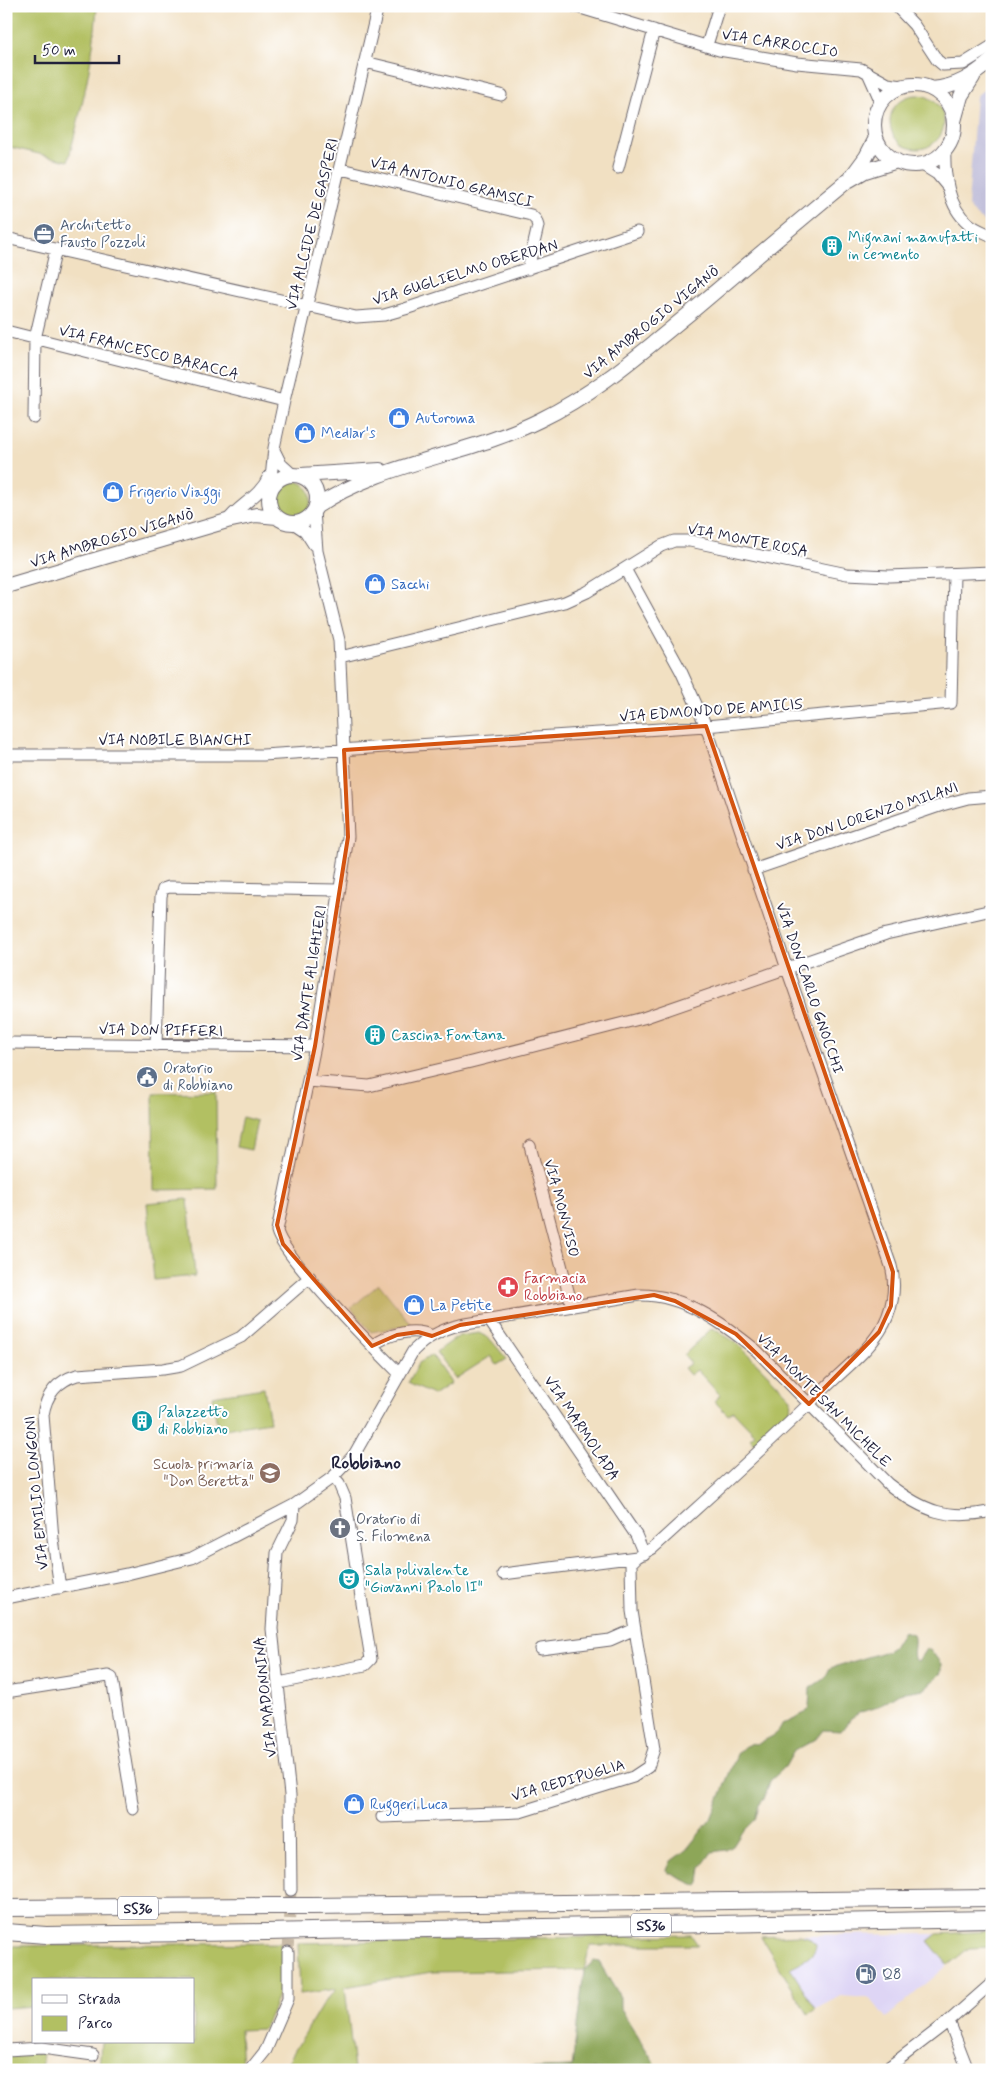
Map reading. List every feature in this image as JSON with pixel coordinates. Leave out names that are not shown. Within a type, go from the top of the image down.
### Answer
[{"type":"highway","name":"SS36","points":[[6,1908],[992,1898]]},
{"type":"highway","name":"SS36","points":[[6,1932],[46,1935],[992,1920]]},
{"type":"main road","points":[[881,102],[887,95],[903,86],[913,85],[932,89],[950,86],[975,74],[992,60]]},
{"type":"main road","points":[[921,164],[938,157],[945,150],[954,132],[954,121],[961,96],[975,74]]},
{"type":"main road","points":[[932,89],[947,102],[954,121]]},
{"type":"main road","name":"VIA AMBROGIO VIGANÒ","points":[[846,182],[866,157],[876,138],[875,120],[881,102]]},
{"type":"main road","points":[[876,138],[888,155],[897,160]]},
{"type":"main road","name":"VIA AMBROGIO VIGANÒ","points":[[315,509],[348,488],[398,468],[464,450],[520,430],[596,388],[633,360],[846,182],[865,171],[897,160],[913,165],[921,164]]},
{"type":"main road","name":"VIA AMBROGIO VIGANÒ","points":[[296,475],[398,468]]},
{"type":"main road","points":[[296,475],[308,479],[316,492],[315,509],[305,520],[293,523],[277,517],[272,512],[269,494],[279,478],[296,475]]},
{"type":"main road","name":"VIA AMBROGIO VIGANÒ","points":[[227,521],[255,508],[269,494]]},
{"type":"main road","name":"VIA AMBROGIO VIGANÒ","points":[[6,586],[227,521],[256,515],[277,517]]},
{"type":"street","name":"VIA ALCIDE DE GASPERI","points":[[269,494],[274,448],[284,401],[341,169],[378,6]]},
{"type":"street","name":"VIA CARROCCIO","points":[[574,6],[740,55],[867,72],[888,84],[903,86]]},
{"type":"street","points":[[707,46],[720,6]]},
{"type":"street","points":[[896,6],[914,25],[937,60],[943,65],[963,64],[992,46]]},
{"type":"street","points":[[618,168],[654,30]]},
{"type":"street","points":[[365,62],[501,95]]},
{"type":"street","points":[[867,72],[881,102]]},
{"type":"street","points":[[945,150],[945,170],[949,190],[955,205],[967,222],[992,236]]},
{"type":"street","points":[[921,164],[937,174],[949,190]]},
{"type":"street","name":"VIA ANTONIO GRAMSCI","points":[[341,169],[531,215],[536,220],[538,226],[528,269]]},
{"type":"street","name":"VIA GUGLIELMO OBERDAN","points":[[6,238],[356,317],[384,315],[637,232]]},
{"type":"street","points":[[34,418],[35,340],[56,249]]},
{"type":"street","name":"VIA FRANCESCO BARACCA","points":[[6,331],[35,340],[284,401]]},
{"type":"street","points":[[274,448],[281,464],[296,475]]},
{"type":"street","points":[[227,521],[234,512],[261,490],[272,470]]},
{"type":"street","name":"VIA DANTE ALIGHIERI","points":[[315,509],[317,551]]},
{"type":"street","name":"VIA DANTE ALIGHIERI","points":[[293,523],[311,538],[317,551],[337,627],[348,836],[315,1046],[277,1226],[282,1244],[372,1346],[399,1373]]},
{"type":"street","name":"VIA MONTE ROSA","points":[[340,657],[565,602],[587,592],[661,546],[682,540],[838,573],[889,576],[992,572]]},
{"type":"street","name":"VIA DON CARLO GNOCCHI","points":[[625,569],[681,672],[706,726],[787,969],[892,1266],[894,1278],[891,1306],[879,1332],[809,1404]]},
{"type":"street","name":"VIA EDMONDO DE AMICIS","points":[[344,750],[706,726],[952,703],[954,574]]},
{"type":"street","name":"VIA NOBILE BIANCHI","points":[[6,755],[263,755],[344,750]]},
{"type":"street","name":"VIA DON LORENZO MILANI","points":[[753,870],[942,805],[968,798],[992,796]]},
{"type":"street","points":[[156,1044],[161,896],[163,889],[169,886],[339,890]]},
{"type":"street","points":[[308,1081],[350,1086],[380,1084],[643,1018],[886,934],[992,910]]},
{"type":"street","name":"VIA DON PIFFERI","points":[[6,1043],[315,1046]]},
{"type":"street","name":"VIA MONVISO","points":[[530,1146],[572,1306]]},
{"type":"street","name":"VIA EMILIO LONGONI","points":[[60,1588],[53,1539],[43,1415],[51,1392],[65,1379],[77,1375],[163,1370],[181,1366],[241,1337],[310,1277]]},
{"type":"street","name":"VIA MONTE SAN MICHELE","points":[[6,1598],[60,1588],[192,1558],[294,1505],[344,1467],[363,1441],[399,1373],[413,1351],[432,1336],[452,1327],[639,1295],[654,1295],[675,1301],[716,1320],[736,1334],[757,1351],[888,1484],[910,1501],[949,1515],[992,1511]]},
{"type":"street","name":"VIA MARMOLADA","points":[[490,1320],[636,1535],[640,1556]]},
{"type":"street","name":"VIA MONTE SAN MICHELE","points":[[372,1346],[381,1339],[397,1334],[418,1332],[432,1336]]},
{"type":"street","points":[[503,1574],[640,1556],[809,1404]]},
{"type":"street","points":[[279,1683],[368,1663],[372,1654],[345,1498],[339,1484],[333,1477]]},
{"type":"street","name":"VIA MADONNINA","points":[[291,1890],[290,1795],[272,1629],[277,1553],[294,1520],[294,1505]]},
{"type":"street","name":"VIA REDIPUGLIA","points":[[382,1817],[520,1812],[644,1772],[651,1763],[654,1749],[635,1629],[630,1570],[631,1563],[640,1556]]},
{"type":"street","points":[[541,1649],[610,1640],[635,1629]]},
{"type":"street","points":[[6,1692],[108,1676],[112,1678],[133,1809]]},
{"type":"street","points":[[250,2070],[266,2050],[288,1999],[288,1952]]},
{"type":"street","points":[[885,2070],[949,2020],[992,1983]]},
{"type":"street","points":[[949,2020],[968,2070]]},
{"type":"street","points":[[6,2050],[42,2048],[94,2055]]},
{"type":"highlighted area","points":[[706,726],[893,1272],[891,1306],[879,1332],[809,1404],[736,1334],[675,1301],[654,1295],[460,1325],[432,1336],[418,1332],[397,1335],[372,1346],[283,1244],[277,1225],[315,1046],[348,837],[344,750]]},
{"type":"shaded area","points":[[992,83],[992,227],[976,216],[968,205],[976,96]]},
{"type":"shaded area","name":"Q8","points":[[937,1934],[928,1941],[948,1965],[886,2018],[870,1998],[840,1996],[816,2009],[790,1968],[811,1955],[808,1937],[798,1935]]},
{"type":"green space","points":[[6,6],[97,6],[90,65],[68,161],[6,146]]},
{"type":"green space","points":[[912,95],[922,95],[932,99],[940,107],[944,122],[940,137],[932,145],[922,149],[912,149],[902,145],[894,137],[890,127],[890,117],[894,107],[902,99]]},
{"type":"green space","points":[[293,481],[300,482],[306,486],[310,492],[310,506],[306,512],[300,516],[293,517],[286,516],[280,512],[276,506],[275,499],[276,492],[280,486],[286,482]]},
{"type":"green space","points":[[216,1092],[217,1189],[154,1190],[153,1093]]},
{"type":"green space","points":[[242,1117],[257,1121],[251,1150],[236,1147]]},
{"type":"green space","points":[[188,1199],[195,1276],[154,1280],[147,1203]]},
{"type":"green space","points":[[379,1284],[412,1325],[371,1332],[351,1308]]},
{"type":"green space","points":[[712,1328],[737,1343],[791,1398],[790,1412],[754,1444],[750,1438],[755,1434],[733,1411],[728,1415],[714,1401],[720,1395],[697,1370],[690,1375],[684,1368],[691,1363],[684,1355]]},
{"type":"green space","points":[[479,1333],[490,1339],[507,1359],[497,1365],[491,1356],[455,1379],[436,1352],[459,1336]]},
{"type":"green space","points":[[432,1355],[451,1383],[433,1395],[408,1383],[419,1363]]},
{"type":"green space","points":[[264,1388],[270,1422],[218,1430],[212,1396]]},
{"type":"green space","points":[[903,1631],[913,1634],[914,1659],[918,1661],[926,1649],[930,1649],[941,1664],[941,1673],[924,1689],[899,1693],[875,1708],[861,1712],[851,1718],[841,1731],[823,1730],[816,1739],[794,1751],[785,1767],[770,1781],[764,1799],[759,1805],[755,1820],[740,1835],[733,1846],[726,1850],[712,1852],[701,1867],[697,1886],[669,1873],[667,1870],[671,1861],[686,1850],[711,1819],[737,1754],[748,1745],[757,1745],[778,1732],[782,1724],[805,1713],[809,1707],[810,1688],[825,1678],[830,1668],[887,1651],[893,1647]]},
{"type":"green space","points":[[992,1931],[992,1947],[969,1948],[948,1965],[928,1941],[937,1934]]},
{"type":"green space","points":[[691,1935],[698,1945],[590,1945],[584,1970],[431,1972],[345,1987],[354,2070],[283,2070],[324,2002],[337,1989],[300,1994],[298,1943]]},
{"type":"green space","points":[[798,1935],[808,1937],[816,1944],[810,1956],[790,1968],[816,2009],[808,2014],[761,1937]]},
{"type":"green space","points":[[284,1943],[280,1988],[263,2029],[240,2030],[242,2070],[99,2070],[101,2044],[195,2044],[195,1978],[32,1978],[32,2006],[6,2008],[6,1946]]},
{"type":"green space","points":[[594,1961],[599,1962],[620,1997],[620,2008],[659,2070],[484,2070],[572,2067],[584,1970]]},
{"type":"green space","points":[[43,2053],[41,2070],[6,2070],[6,2055]]},
{"type":"tunnel","points":[[288,1952],[291,1890]]},
{"type":"place","name":"Architetto Fausto Pozzoli","points":[[44,234]]},
{"type":"place","name":"Mignani manufatti in cemento","points":[[832,246]]},
{"type":"place","name":"Autoroma","points":[[399,418]]},
{"type":"place","name":"Medlar's","points":[[305,433]]},
{"type":"place","name":"Frigerio Viaggi","points":[[113,492]]},
{"type":"place","name":"Sacchi","points":[[375,584]]},
{"type":"place","name":"Cascina Fontana","points":[[375,1035]]},
{"type":"place","name":"Oratorio di Robbiano","points":[[147,1077]]},
{"type":"place","name":"Farmacia Robbiano","points":[[508,1287]]},
{"type":"place","name":"La Petite","points":[[414,1305]]},
{"type":"place","name":"Palazzetto di Robbiano","points":[[142,1421]]},
{"type":"place","name":"Scuola primaria \"Don Beretta\"","points":[[270,1473]]},
{"type":"place","name":"Oratorio di S. Filomena","points":[[340,1528]]},
{"type":"place","name":"Sala polivalente \"Giovanni Paolo II\"","points":[[349,1579]]},
{"type":"place","name":"Ruggeri Luca","points":[[354,1804]]},
{"type":"place","name":"Q8","points":[[866,1974]]},
{"type":"district","name":"Robbiano","points":[[366,1462]]}]
